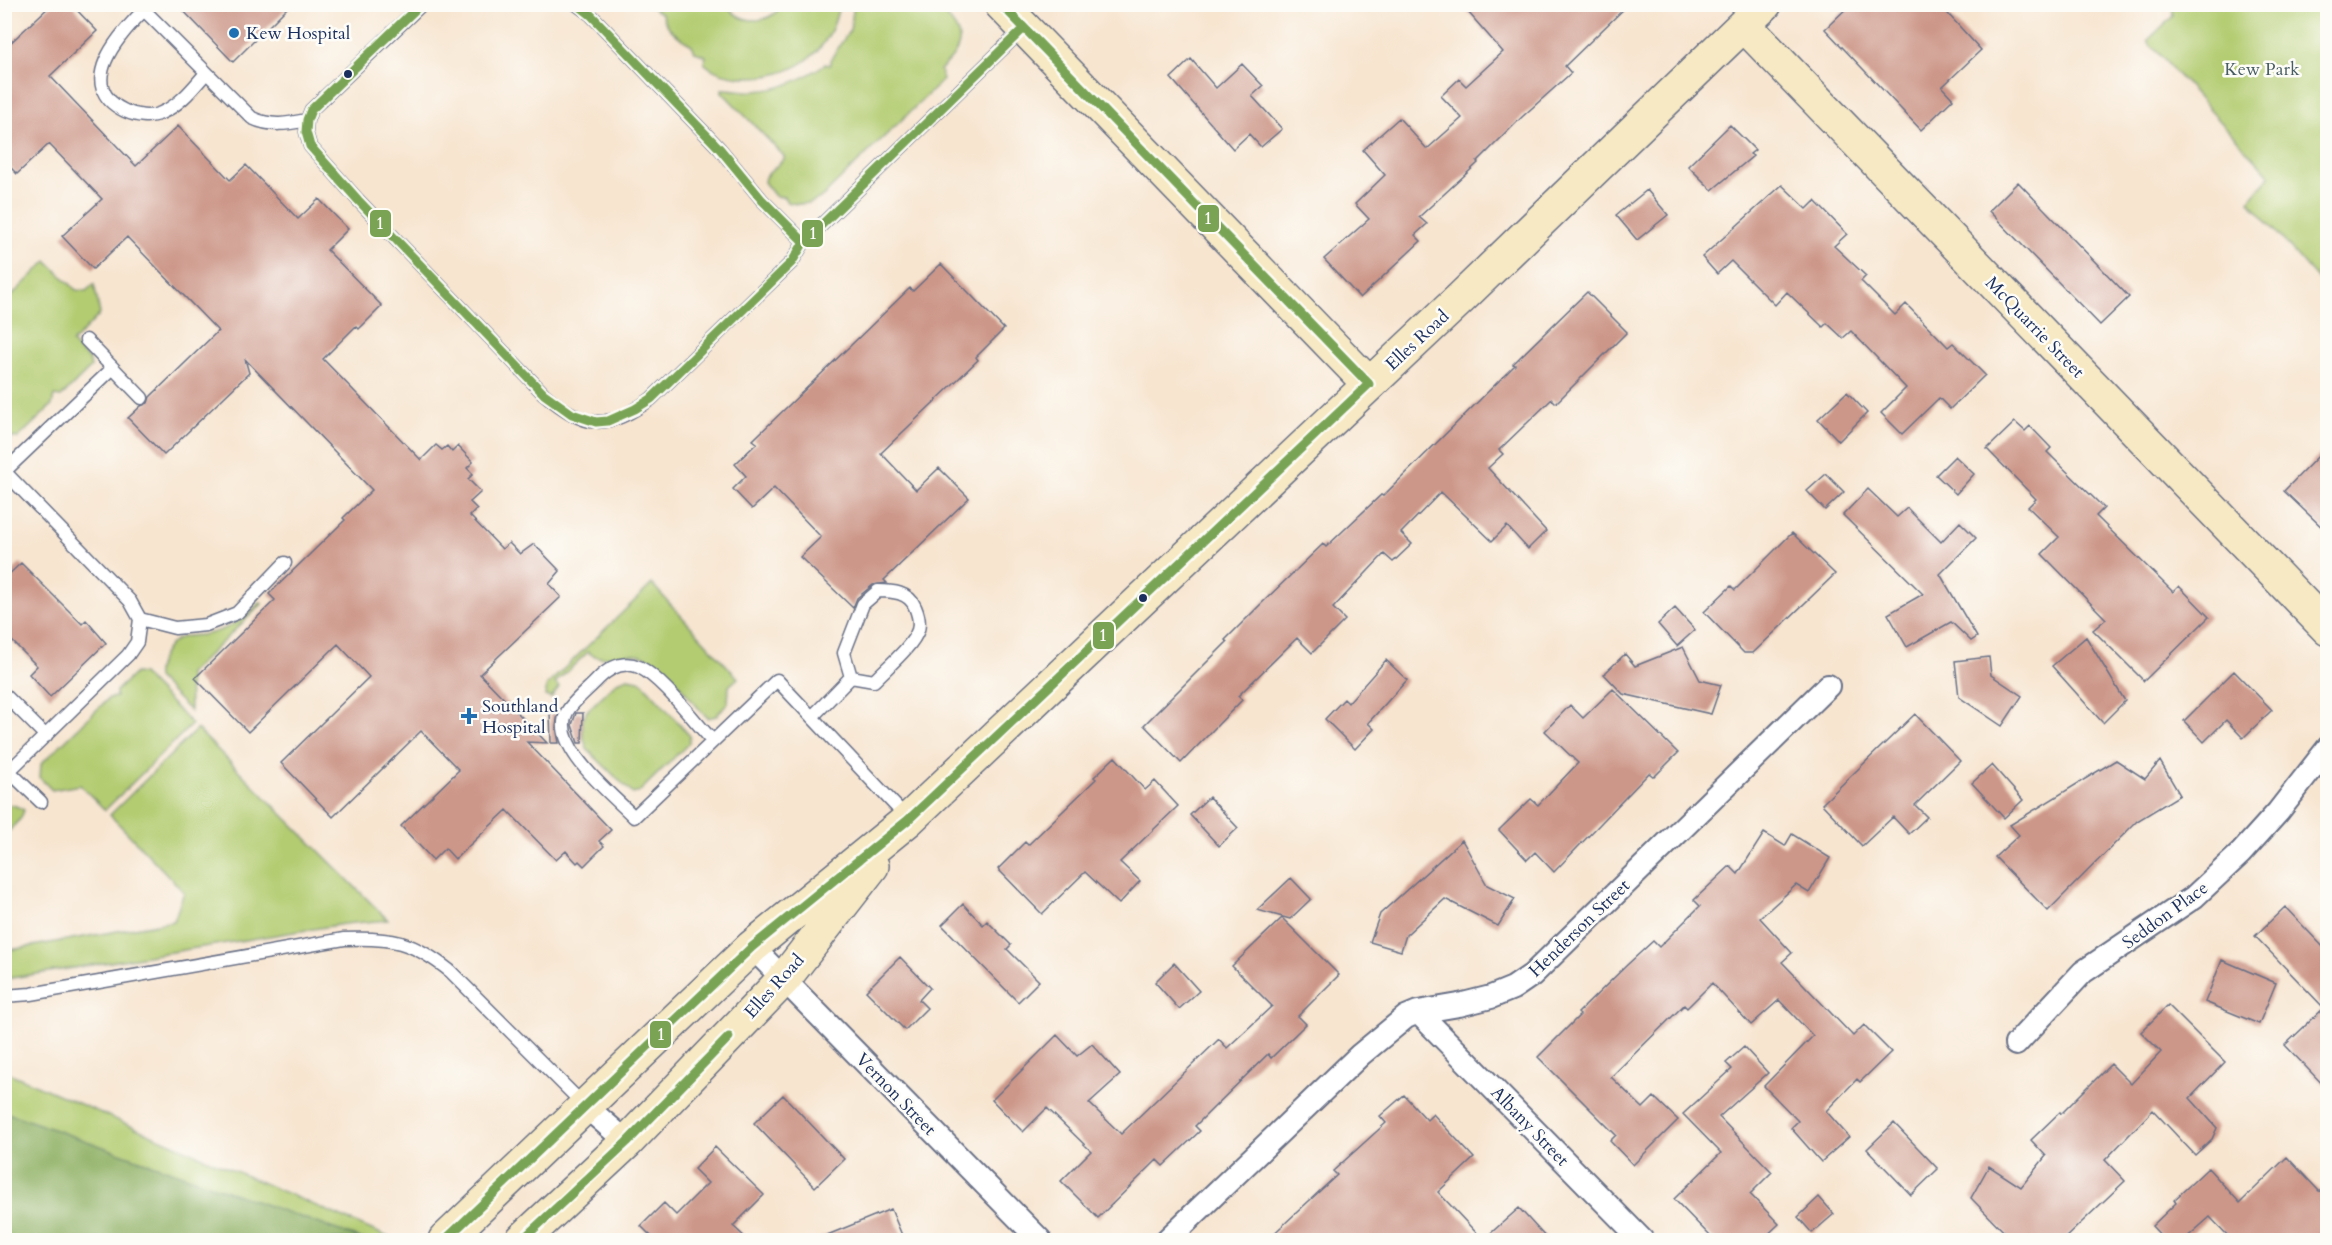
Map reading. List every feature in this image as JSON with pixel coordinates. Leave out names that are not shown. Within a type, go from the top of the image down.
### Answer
[{"type":"main road","points":[[1001,4],[1369,384]]},
{"type":"main road","name":"Elles Road","points":[[445,1240],[752,947],[908,820],[1573,191],[1754,15]]},
{"type":"main road","name":"McQuarrie Street","points":[[1754,15],[2328,629]]},
{"type":"main road","name":"Elles Road","points":[[522,1240],[627,1142],[784,979],[908,820]]},
{"type":"street","name":"Henderson Street","points":[[1167,1240],[1391,1028],[1418,1012],[1491,997],[1513,988],[1532,975],[1828,686]]},
{"type":"street","name":"Seddon Place","points":[[2016,1044],[2083,972],[2194,897],[2241,854],[2278,812],[2328,748]]},
{"type":"street","name":"Vernon Street","points":[[752,947],[1040,1240]]},
{"type":"street","name":"Albany Street","points":[[1418,1012],[1642,1240]]},
{"type":"street","points":[[584,1105],[627,1142]]},
{"type":"lane","points":[[422,4],[311,110],[306,132],[310,146],[358,200],[544,394],[567,412],[589,421],[610,421],[629,414],[651,399],[792,262],[804,242],[1024,28]]},
{"type":"lane","points":[[576,4],[591,15],[720,149],[762,200],[804,242]]},
{"type":"lane","points":[[206,73],[178,102],[160,114],[137,115],[116,105],[108,97],[103,87],[102,73],[106,58],[115,42],[142,7],[242,110],[262,123],[286,124],[307,120]]},
{"type":"lane","points":[[86,339],[142,398]]},
{"type":"lane","points":[[41,802],[7,773],[128,655],[137,642],[140,619],[130,601],[5,471],[113,368]]},
{"type":"lane","points":[[140,619],[175,628],[206,625],[237,613],[285,563]]},
{"type":"lane","points":[[878,591],[892,591],[913,601],[918,615],[918,630],[911,642],[874,681],[851,677],[844,653],[863,604],[878,591]]},
{"type":"lane","points":[[713,741],[651,674],[637,666],[621,664],[606,671],[567,711],[564,724],[566,740],[574,756],[634,817],[777,680],[908,820]]},
{"type":"lane","points":[[812,717],[851,677]]},
{"type":"lane","points":[[4,694],[46,736]]},
{"type":"lane","points":[[4,996],[66,988],[344,939],[372,938],[401,942],[428,954],[450,971],[584,1105]]},
{"type":"green space","points":[[648,5],[727,5],[739,16],[755,20],[770,16],[782,5],[839,5],[827,38],[806,60],[777,74],[743,77],[722,73],[704,63],[706,56],[695,52],[692,45],[670,28],[662,14]]},
{"type":"green space","points":[[854,5],[935,5],[956,29],[959,44],[956,52],[940,70],[943,80],[825,194],[807,203],[787,202],[784,197],[775,196],[764,182],[765,177],[784,159],[784,156],[722,92],[722,89],[751,91],[783,86],[825,64],[830,65],[832,57],[850,30]]},
{"type":"green space","name":"Kew Park","points":[[2172,5],[2327,5],[2327,290],[2249,201],[2270,176],[2147,41],[2173,16]]},
{"type":"green space","points":[[47,261],[76,290],[86,291],[94,284],[100,314],[72,343],[89,360],[91,367],[61,397],[54,396],[52,405],[18,438],[10,437],[8,443],[5,444],[5,302]]},
{"type":"green space","points":[[652,584],[738,678],[729,686],[728,703],[716,716],[708,718],[660,665],[651,659],[634,654],[600,657],[588,652],[555,683],[559,687],[551,698],[545,696],[547,685]]},
{"type":"green space","points":[[260,602],[262,604],[189,674],[190,711],[157,678],[158,668],[166,650],[180,638],[226,628],[241,620]]},
{"type":"green space","points":[[135,673],[142,674],[192,724],[105,810],[80,785],[52,790],[40,778],[41,764],[109,698],[116,697],[116,691]]},
{"type":"green space","points":[[628,678],[643,683],[690,736],[689,743],[639,792],[633,794],[587,749],[583,735],[583,719],[587,711],[617,682]]},
{"type":"green space","points":[[197,729],[388,920],[344,924],[5,979],[5,951],[174,921],[184,892],[110,815]]},
{"type":"green space","points":[[5,804],[24,810],[21,818],[5,835]]},
{"type":"green space","points":[[4,1071],[395,1240],[5,1240]]},
{"type":"green space","points":[[5,1112],[365,1240],[5,1240]]},
{"type":"building","points":[[52,4],[71,4],[97,31],[50,76],[136,166],[178,126],[230,180],[246,165],[298,219],[319,199],[348,229],[327,250],[382,306],[359,329],[356,326],[323,359],[421,460],[436,445],[442,450],[447,446],[452,452],[458,446],[473,462],[467,468],[473,474],[468,479],[481,492],[470,502],[477,509],[470,516],[502,549],[509,543],[520,554],[534,544],[560,571],[549,584],[561,597],[480,674],[547,743],[527,742],[611,830],[599,841],[604,846],[584,866],[579,861],[577,863],[566,851],[556,860],[507,810],[455,859],[445,848],[433,860],[401,826],[459,770],[421,731],[333,817],[281,763],[369,677],[338,644],[248,732],[195,678],[275,600],[269,594],[345,520],[343,518],[372,490],[245,359],[249,373],[164,455],[128,418],[148,403],[150,397],[218,331],[127,237],[93,269],[62,236],[102,199],[49,144],[17,174],[4,161],[4,49]]},
{"type":"building","name":"Kew Hospital","points":[[177,4],[291,4],[233,62]]},
{"type":"building","points":[[1461,4],[1629,4],[1565,66],[1571,73],[1419,217],[1427,224],[1415,235],[1421,241],[1360,298],[1324,259],[1369,219],[1355,204],[1385,175],[1363,150],[1399,118],[1427,149],[1462,118],[1441,96],[1459,79],[1466,86],[1503,52]]},
{"type":"building","points":[[1851,4],[1939,4],[1981,50],[1942,87],[1953,99],[1921,130],[1825,29]]},
{"type":"building","points":[[1191,59],[1216,88],[1242,64],[1263,86],[1252,96],[1282,129],[1261,147],[1249,134],[1233,149],[1171,78]]},
{"type":"building","points":[[1730,125],[1755,150],[1750,154],[1753,156],[1712,190],[1688,166]]},
{"type":"building","points":[[2018,182],[2129,297],[2100,325],[1989,211]]},
{"type":"building","points":[[1782,185],[1807,209],[1815,201],[1847,234],[1834,246],[1866,276],[1861,281],[1895,315],[1906,304],[1948,347],[1953,343],[1985,375],[1950,409],[1939,398],[1902,434],[1881,413],[1906,388],[1851,331],[1843,338],[1827,323],[1823,327],[1787,292],[1775,305],[1731,261],[1717,274],[1702,257]]},
{"type":"building","points":[[1647,190],[1668,215],[1637,240],[1616,215]]},
{"type":"building","points":[[941,264],[1004,329],[976,357],[978,360],[881,453],[916,490],[939,468],[969,498],[884,580],[887,583],[873,585],[857,598],[853,608],[800,557],[821,537],[774,488],[752,509],[733,489],[746,476],[735,464],[757,443],[753,440],[910,288],[913,291]]},
{"type":"building","points":[[1587,292],[1627,332],[1556,403],[1552,399],[1499,450],[1503,454],[1488,468],[1546,531],[1528,549],[1507,526],[1492,541],[1441,492],[1401,533],[1412,544],[1393,562],[1384,554],[1333,608],[1345,620],[1312,653],[1297,638],[1238,696],[1242,700],[1181,763],[1144,725],[1227,642],[1225,640],[1262,603],[1323,544],[1326,547],[1381,495],[1383,496]]},
{"type":"building","points":[[1847,392],[1867,413],[1839,441],[1818,419]]},
{"type":"building","points":[[2015,422],[2025,431],[2030,426],[2051,448],[2047,452],[2104,508],[2096,516],[2173,592],[2179,586],[2209,617],[2144,681],[2093,630],[2106,619],[2042,554],[2059,537],[2028,507],[2036,499],[1987,449]]},
{"type":"building","points":[[2328,446],[2328,533],[2284,491]]},
{"type":"building","points":[[1955,456],[1974,474],[1956,494],[1936,475]]},
{"type":"building","points":[[1826,474],[1844,492],[1825,510],[1807,491]]},
{"type":"building","points":[[1868,489],[1897,517],[1907,508],[1941,542],[1960,522],[1976,538],[1940,574],[1977,637],[1971,641],[1951,622],[1907,647],[1888,614],[1923,594],[1843,515]]},
{"type":"building","points":[[1792,533],[1835,574],[1753,653],[1744,653],[1704,612],[1731,586],[1735,590]]},
{"type":"building","points":[[21,563],[82,624],[86,620],[106,643],[50,697],[29,674],[37,666],[4,633],[4,579]]},
{"type":"building","points":[[1675,608],[1695,630],[1677,646],[1658,624]]},
{"type":"building","points":[[2086,637],[2125,701],[2103,723],[2052,666]]},
{"type":"building","points":[[1683,647],[1700,680],[1721,685],[1711,714],[1623,694],[1604,674],[1625,654],[1635,666]]},
{"type":"building","points":[[1989,657],[1991,675],[2022,696],[2002,726],[1959,697],[1955,661]]},
{"type":"building","points":[[1386,660],[1407,680],[1368,723],[1374,729],[1355,749],[1325,719],[1344,699],[1348,703]]},
{"type":"building","points":[[2234,671],[2272,710],[2243,738],[2226,720],[2204,742],[2184,721]]},
{"type":"building","points":[[1613,689],[1678,753],[1654,777],[1649,773],[1554,872],[1535,852],[1527,860],[1499,830],[1531,799],[1538,805],[1578,763],[1545,731],[1570,705],[1583,718]]},
{"type":"building","points":[[550,712],[558,713],[556,727],[559,743],[551,743]]},
{"type":"building","points":[[576,713],[583,713],[582,743],[578,743],[572,725]]},
{"type":"building","points":[[1915,714],[1960,761],[1915,805],[1927,817],[1909,834],[1893,817],[1862,846],[1822,804]]},
{"type":"building","points":[[1115,757],[1145,790],[1155,781],[1178,806],[1120,862],[1140,881],[1119,904],[1085,872],[1042,914],[998,869],[1025,842],[1028,845],[1096,779],[1094,777]]},
{"type":"building","points":[[2116,760],[2145,779],[2160,761],[2180,795],[2137,821],[2048,911],[1995,857],[2019,835],[2010,825]]},
{"type":"building","points":[[1992,765],[2023,800],[2004,818],[1972,783]]},
{"type":"building","points":[[1209,797],[1238,828],[1219,846],[1190,815]]},
{"type":"building","points":[[1764,833],[1785,846],[1792,834],[1830,858],[1809,893],[1796,885],[1760,918],[1792,953],[1782,962],[1853,1036],[1864,1025],[1891,1052],[1860,1082],[1857,1079],[1826,1111],[1849,1137],[1821,1162],[1791,1128],[1798,1121],[1764,1086],[1813,1036],[1779,1000],[1751,1025],[1712,983],[1687,1008],[1684,1005],[1611,1077],[1643,1108],[1654,1097],[1678,1120],[1633,1165],[1610,1141],[1616,1135],[1538,1057],[1580,1015],[1578,1013],[1653,941],[1659,947],[1700,906],[1694,900],[1730,866],[1738,874]]},
{"type":"building","points":[[1462,840],[1487,885],[1515,899],[1498,926],[1445,899],[1406,935],[1401,951],[1370,942],[1380,914]]},
{"type":"building","points":[[1291,878],[1311,899],[1290,919],[1257,910]]},
{"type":"building","points":[[963,904],[983,925],[987,921],[1011,945],[1007,949],[1039,981],[1018,1002],[942,925]]},
{"type":"building","points":[[2285,907],[2328,952],[2328,1090],[2285,1045],[2324,1008],[2255,936]]},
{"type":"building","points":[[1282,918],[1339,975],[1298,1016],[1306,1024],[1271,1058],[1268,1054],[1195,1126],[1200,1131],[1163,1166],[1157,1160],[1098,1218],[1061,1181],[1091,1151],[1047,1108],[1023,1132],[992,1100],[1057,1035],[1077,1056],[1092,1044],[1120,1075],[1089,1103],[1121,1134],[1219,1039],[1227,1048],[1272,1006],[1232,966]]},
{"type":"building","points":[[900,957],[930,988],[919,1000],[927,1008],[905,1030],[866,991]]},
{"type":"building","points":[[2222,960],[2276,983],[2259,1024],[2205,1002]]},
{"type":"building","points":[[1174,963],[1199,991],[1179,1009],[1155,982]]},
{"type":"building","points":[[2168,1005],[2225,1062],[2190,1098],[2217,1128],[2212,1139],[2195,1155],[2153,1110],[2105,1160],[2125,1181],[2063,1240],[2012,1240],[1971,1198],[1989,1166],[2021,1187],[2046,1156],[2031,1140],[2060,1112],[2061,1114],[2111,1064],[2131,1084],[2161,1052],[2141,1032]]},
{"type":"building","points":[[1744,1047],[1768,1073],[1719,1117],[1772,1172],[1750,1194],[1779,1224],[1762,1240],[1714,1240],[1674,1199],[1721,1153],[1683,1114],[1732,1069],[1726,1063]]},
{"type":"building","points":[[783,1095],[844,1159],[815,1187],[754,1123]]},
{"type":"building","points":[[1404,1095],[1427,1120],[1433,1114],[1474,1158],[1438,1192],[1483,1240],[1267,1240],[1337,1175],[1333,1171],[1386,1123],[1380,1116]]},
{"type":"building","points":[[1894,1123],[1938,1169],[1911,1195],[1867,1149]]},
{"type":"building","points":[[715,1147],[764,1195],[733,1226],[748,1240],[649,1240],[652,1237],[641,1226],[664,1203],[676,1215],[708,1183],[694,1169]]},
{"type":"building","points":[[2287,1157],[2319,1191],[2328,1192],[2328,1227],[2325,1240],[2232,1240],[2210,1217],[2184,1240],[2165,1240],[2152,1226],[2176,1203],[2174,1200],[2208,1168],[2240,1203]]},
{"type":"building","points":[[1819,1197],[1834,1214],[1812,1233],[1798,1217]]},
{"type":"building","points":[[1519,1208],[1548,1240],[1483,1240]]},
{"type":"building","points":[[891,1209],[904,1240],[815,1240]]},
{"type":"transit line","name":"1","points":[[421,4],[311,110],[306,132],[310,146],[358,200],[544,394],[572,414],[596,422],[608,421],[651,399],[792,262],[804,242],[1024,28]]},
{"type":"transit line","name":"1","points":[[577,4],[591,15],[720,149],[762,200],[804,242]]},
{"type":"transit line","name":"1","points":[[445,1240],[752,947],[908,820],[1369,384],[1001,4]]},
{"type":"transit line","name":"1","points":[[522,1240],[627,1142],[729,1037]]},
{"type":"place","name":"Kew Hospital","points":[[234,33]]},
{"type":"place","name":"Southland Hospital","points":[[469,716]]}]
